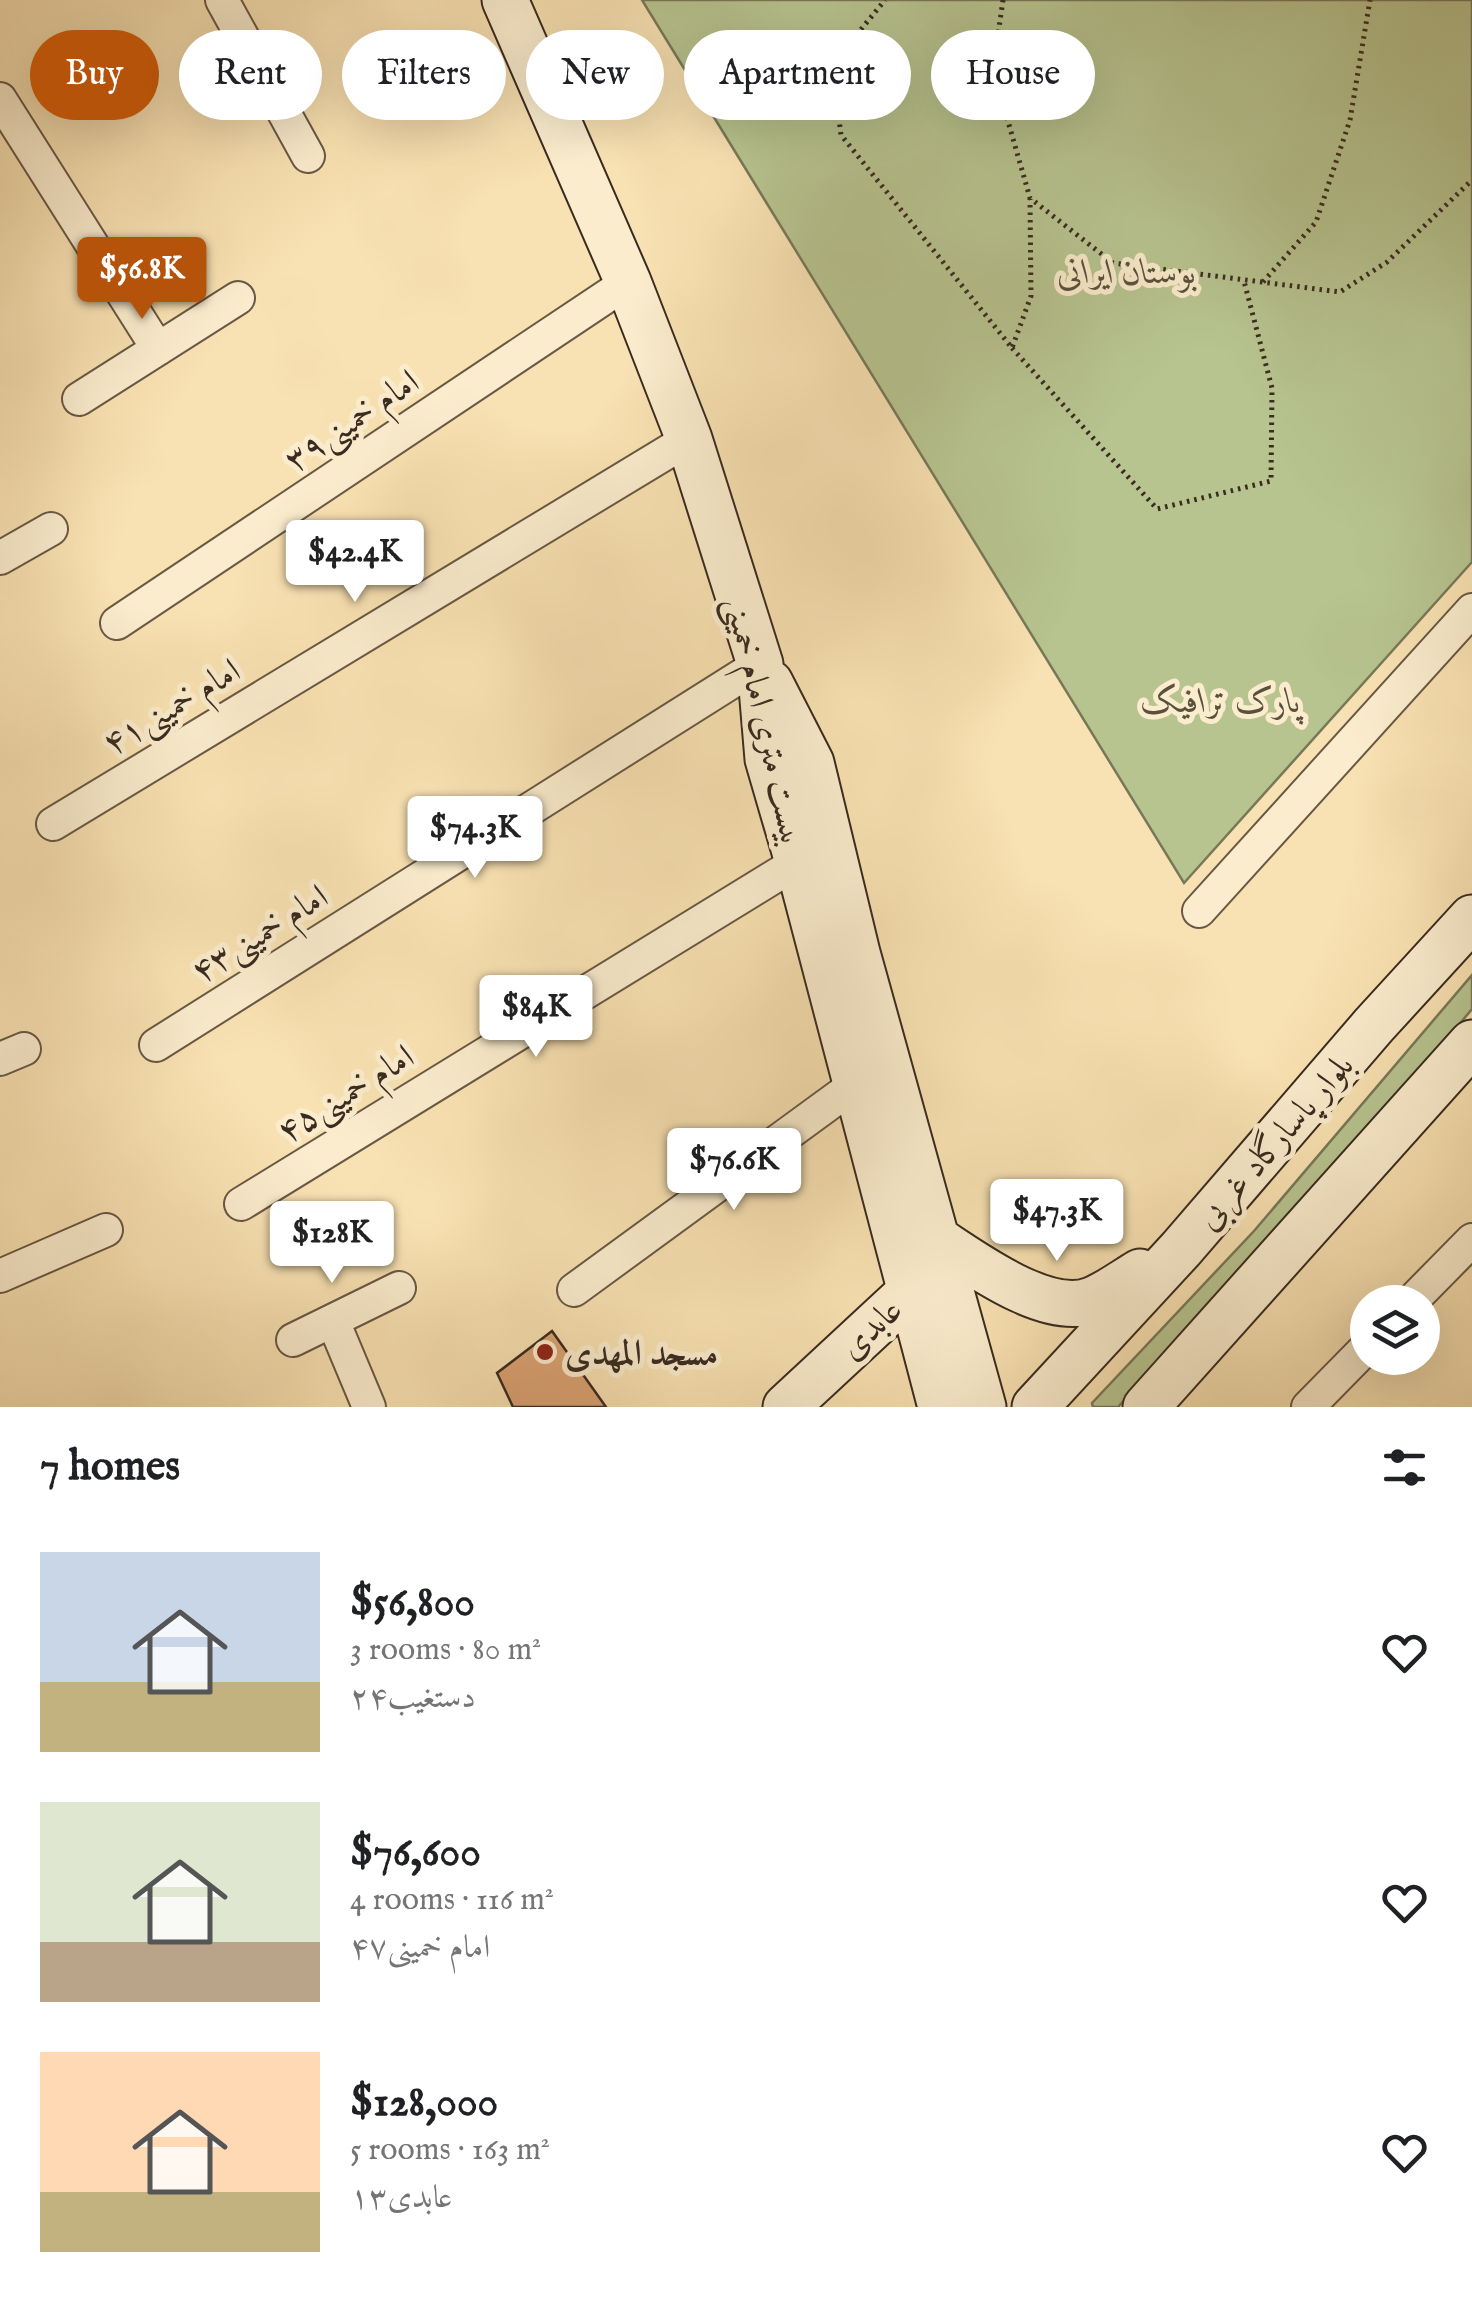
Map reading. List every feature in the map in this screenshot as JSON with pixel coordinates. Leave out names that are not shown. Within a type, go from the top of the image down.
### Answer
[{"type":"main road","name":"بیست متری امام خمینی","points":[[505,0],[628,282],[689,439],[760,664],[768,759],[941,1407]]},
{"type":"main road","points":[[760,664],[811,763],[857,953],[983,1407]]},
{"type":"main road","name":"بلوار پاسارگاد غربی","points":[[1035,1407],[1181,1249],[1472,918]]},
{"type":"main road","points":[[1158,1398],[1472,1043]]},
{"type":"main road","points":[[935,1238],[1002,1280],[1046,1301],[1088,1302],[1181,1249]]},
{"type":"main road","name":"عابدی","points":[[786,1407],[910,1290]]},
{"type":"main road","points":[[909,1407],[922,1335]]},
{"type":"main road","points":[[1069,1407],[1069,1383],[1079,1357]]},
{"type":"street","points":[[222,0],[308,156]]},
{"type":"street","points":[[0,99],[158,349]]},
{"type":"street","name":"امام خمینی۳۹","points":[[118,623],[628,282]]},
{"type":"street","points":[[79,398],[238,298]]},
{"type":"street","name":"امام خمینی۴۱","points":[[53,824],[689,439]]},
{"type":"street","points":[[0,558],[51,529]]},
{"type":"street","points":[[1198,911],[1472,610]]},
{"type":"street","name":"امام خمینی۴۳","points":[[156,1045],[760,664]]},
{"type":"street","name":"امام خمینی۴۵","points":[[241,1204],[798,862]]},
{"type":"street","points":[[574,1290],[856,1084]]},
{"type":"street","points":[[0,1276],[106,1230]]},
{"type":"street","points":[[1427,1285],[1472,1240]]},
{"type":"street","points":[[294,1340],[399,1288]]},
{"type":"street","points":[[332,1321],[370,1407]]},
{"type":"street","points":[[1308,1407],[1350,1364]]},
{"type":"path","points":[[860,30],[884,0]]},
{"type":"path","points":[[1003,0],[993,68],[1030,198],[1032,296],[1012,348]]},
{"type":"path","points":[[1263,282],[1316,222],[1350,120],[1370,0]]},
{"type":"path","points":[[839,120],[841,135],[1012,348],[1157,509],[1270,481],[1272,388],[1244,280]]},
{"type":"path","points":[[1030,198],[1113,262],[1340,292],[1387,262],[1472,180]]},
{"type":"green space","name":"بوستان ایرانی","points":[[642,0],[1472,0],[1472,562],[1184,883],[716,120],[911,120],[911,30],[684,30],[684,68],[664,30]]},
{"type":"green space","points":[[1472,975],[1472,1009],[1390,1107],[1118,1407],[1093,1407],[1092,1403],[1254,1231]]},
{"type":"building","name":"مسجد المهدی","points":[[552,1331],[606,1407],[513,1407],[497,1373]]},
{"type":"place","name":"مسجد المهدی","points":[[545,1352]]},
{"type":"park label","name":"پارک ترافیک","points":[[1221,700]]}]
